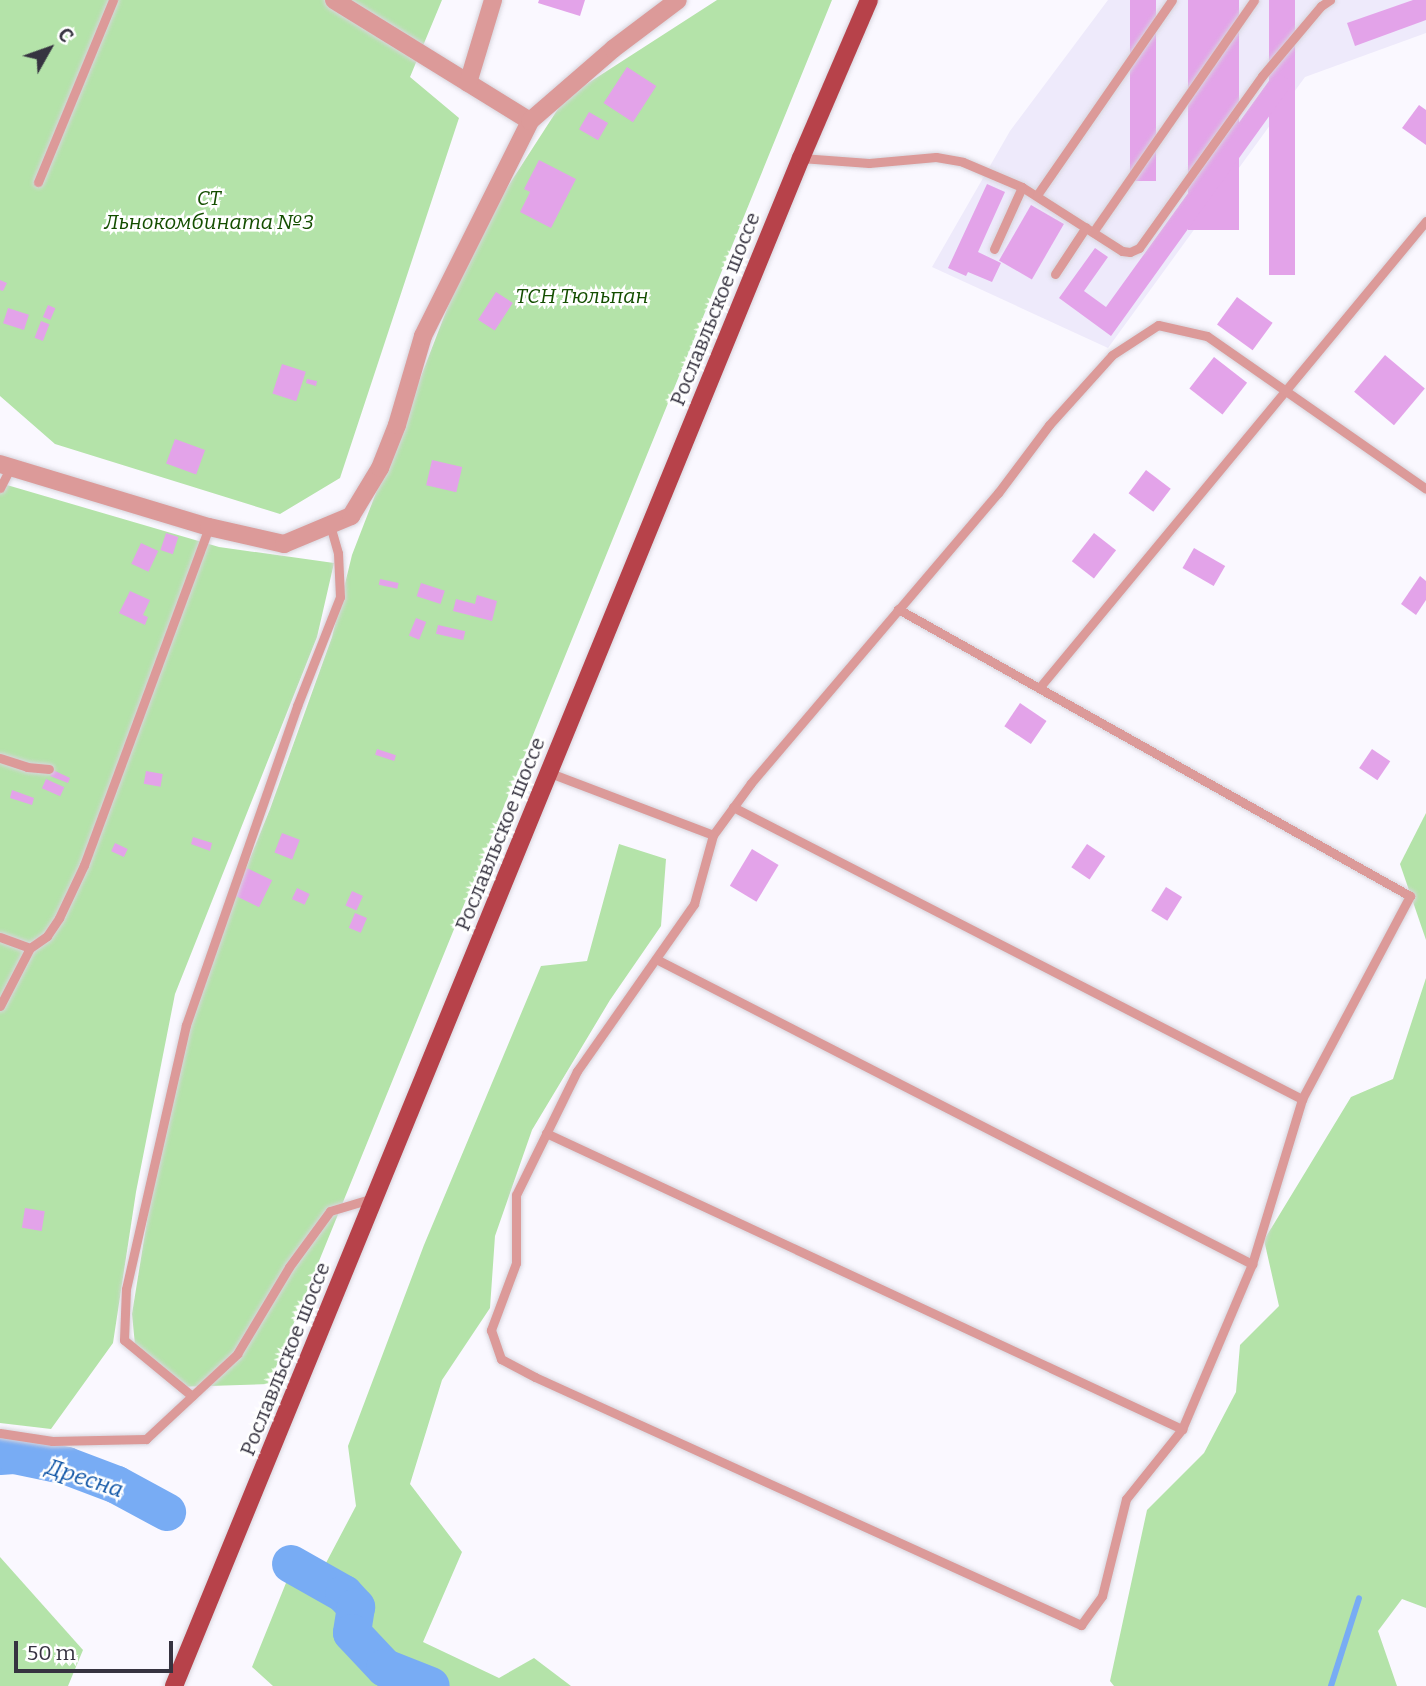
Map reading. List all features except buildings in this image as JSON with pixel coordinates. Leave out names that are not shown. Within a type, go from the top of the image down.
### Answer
[{"type":"main road","name":"Рославльское шоссе","points":[[174,1686],[801,158],[869,0]]},
{"type":"street","points":[[334,0],[530,121]]},
{"type":"street","points":[[468,83],[493,0]]},
{"type":"street","points":[[5,465],[209,527],[284,544],[351,516],[380,468],[397,425],[423,336],[530,121],[613,49],[678,0]]},
{"type":"lane","points":[[38,182],[113,0]]},
{"type":"lane","points":[[1037,195],[1172,0]]},
{"type":"lane","points":[[1055,274],[1090,230],[1254,0]]},
{"type":"lane","points":[[801,158],[869,163],[936,157],[963,162],[1023,187],[1122,251],[1139,248],[1262,75],[1321,6],[1330,0]]},
{"type":"lane","points":[[994,249],[1023,187]]},
{"type":"lane","points":[[1039,688],[1426,221]]},
{"type":"lane","points":[[898,609],[1410,896],[1302,1099],[1252,1264],[1182,1429],[1126,1499],[1102,1596],[1081,1625],[535,1377],[501,1359],[491,1330],[516,1263],[516,1195],[577,1071],[694,904],[713,835],[733,807],[898,609],[998,493],[1049,425],[1112,355],[1158,325],[1207,336],[1426,489]]},
{"type":"lane","points":[[0,488],[5,465]]},
{"type":"lane","points":[[192,1396],[124,1340],[126,1289],[187,1025],[297,706],[340,597],[338,553],[330,525]]},
{"type":"lane","points":[[0,1006],[30,948],[47,936],[59,918],[84,865],[209,527]]},
{"type":"lane","points":[[0,758],[27,767],[49,769]]},
{"type":"lane","points":[[550,773],[713,835]]},
{"type":"lane","points":[[733,807],[1302,1099]]},
{"type":"lane","points":[[0,937],[30,948]]},
{"type":"lane","points":[[656,959],[1252,1264]]},
{"type":"lane","points":[[546,1133],[1182,1429]]},
{"type":"lane","points":[[0,1433],[52,1441],[146,1439],[237,1354],[289,1267],[330,1211],[375,1198]]},
{"type":"shaded area","points":[[1108,0],[1426,0],[1426,33],[1305,77],[1108,348],[932,267],[1010,131]]},
{"type":"green space","name":"СТ Льнокомбината №3","points":[[0,0],[442,0],[410,77],[459,118],[340,478],[280,514],[55,444],[0,396]]},
{"type":"green space","name":"ТСН Тюльпан","points":[[717,0],[832,0],[269,1384],[178,1387],[135,1345],[132,1314],[150,1202],[193,999],[270,809],[332,637],[352,555],[474,239],[565,98]]},
{"type":"green space","points":[[0,483],[219,547],[334,563],[317,637],[175,994],[136,1192],[113,1343],[51,1429],[0,1423]]},
{"type":"green space","points":[[1426,813],[1426,940],[1400,864]]},
{"type":"green space","points":[[619,844],[666,859],[661,926],[610,1000],[532,1130],[495,1236],[490,1308],[442,1380],[410,1484],[462,1552],[423,1642],[499,1678],[534,1658],[571,1686],[273,1686],[252,1667],[288,1578],[317,1580],[356,1506],[348,1446],[424,1245],[541,966],[587,961]]},
{"type":"green space","points":[[1426,978],[1426,1608],[1402,1599],[1378,1631],[1397,1686],[1114,1686],[1110,1681],[1147,1510],[1204,1453],[1236,1392],[1240,1345],[1279,1306],[1264,1240],[1351,1097],[1393,1079]]},
{"type":"green space","points":[[0,1557],[83,1650],[68,1686],[0,1686]]},
{"type":"waterway","name":"Дресна","points":[[0,1456],[14,1455],[67,1466],[117,1485],[167,1512]]},
{"type":"waterway","name":"Дресна","points":[[291,1564],[344,1594],[356,1607],[352,1633],[385,1668],[431,1686]]},
{"type":"waterway","points":[[1331,1686],[1359,1598]]}]
